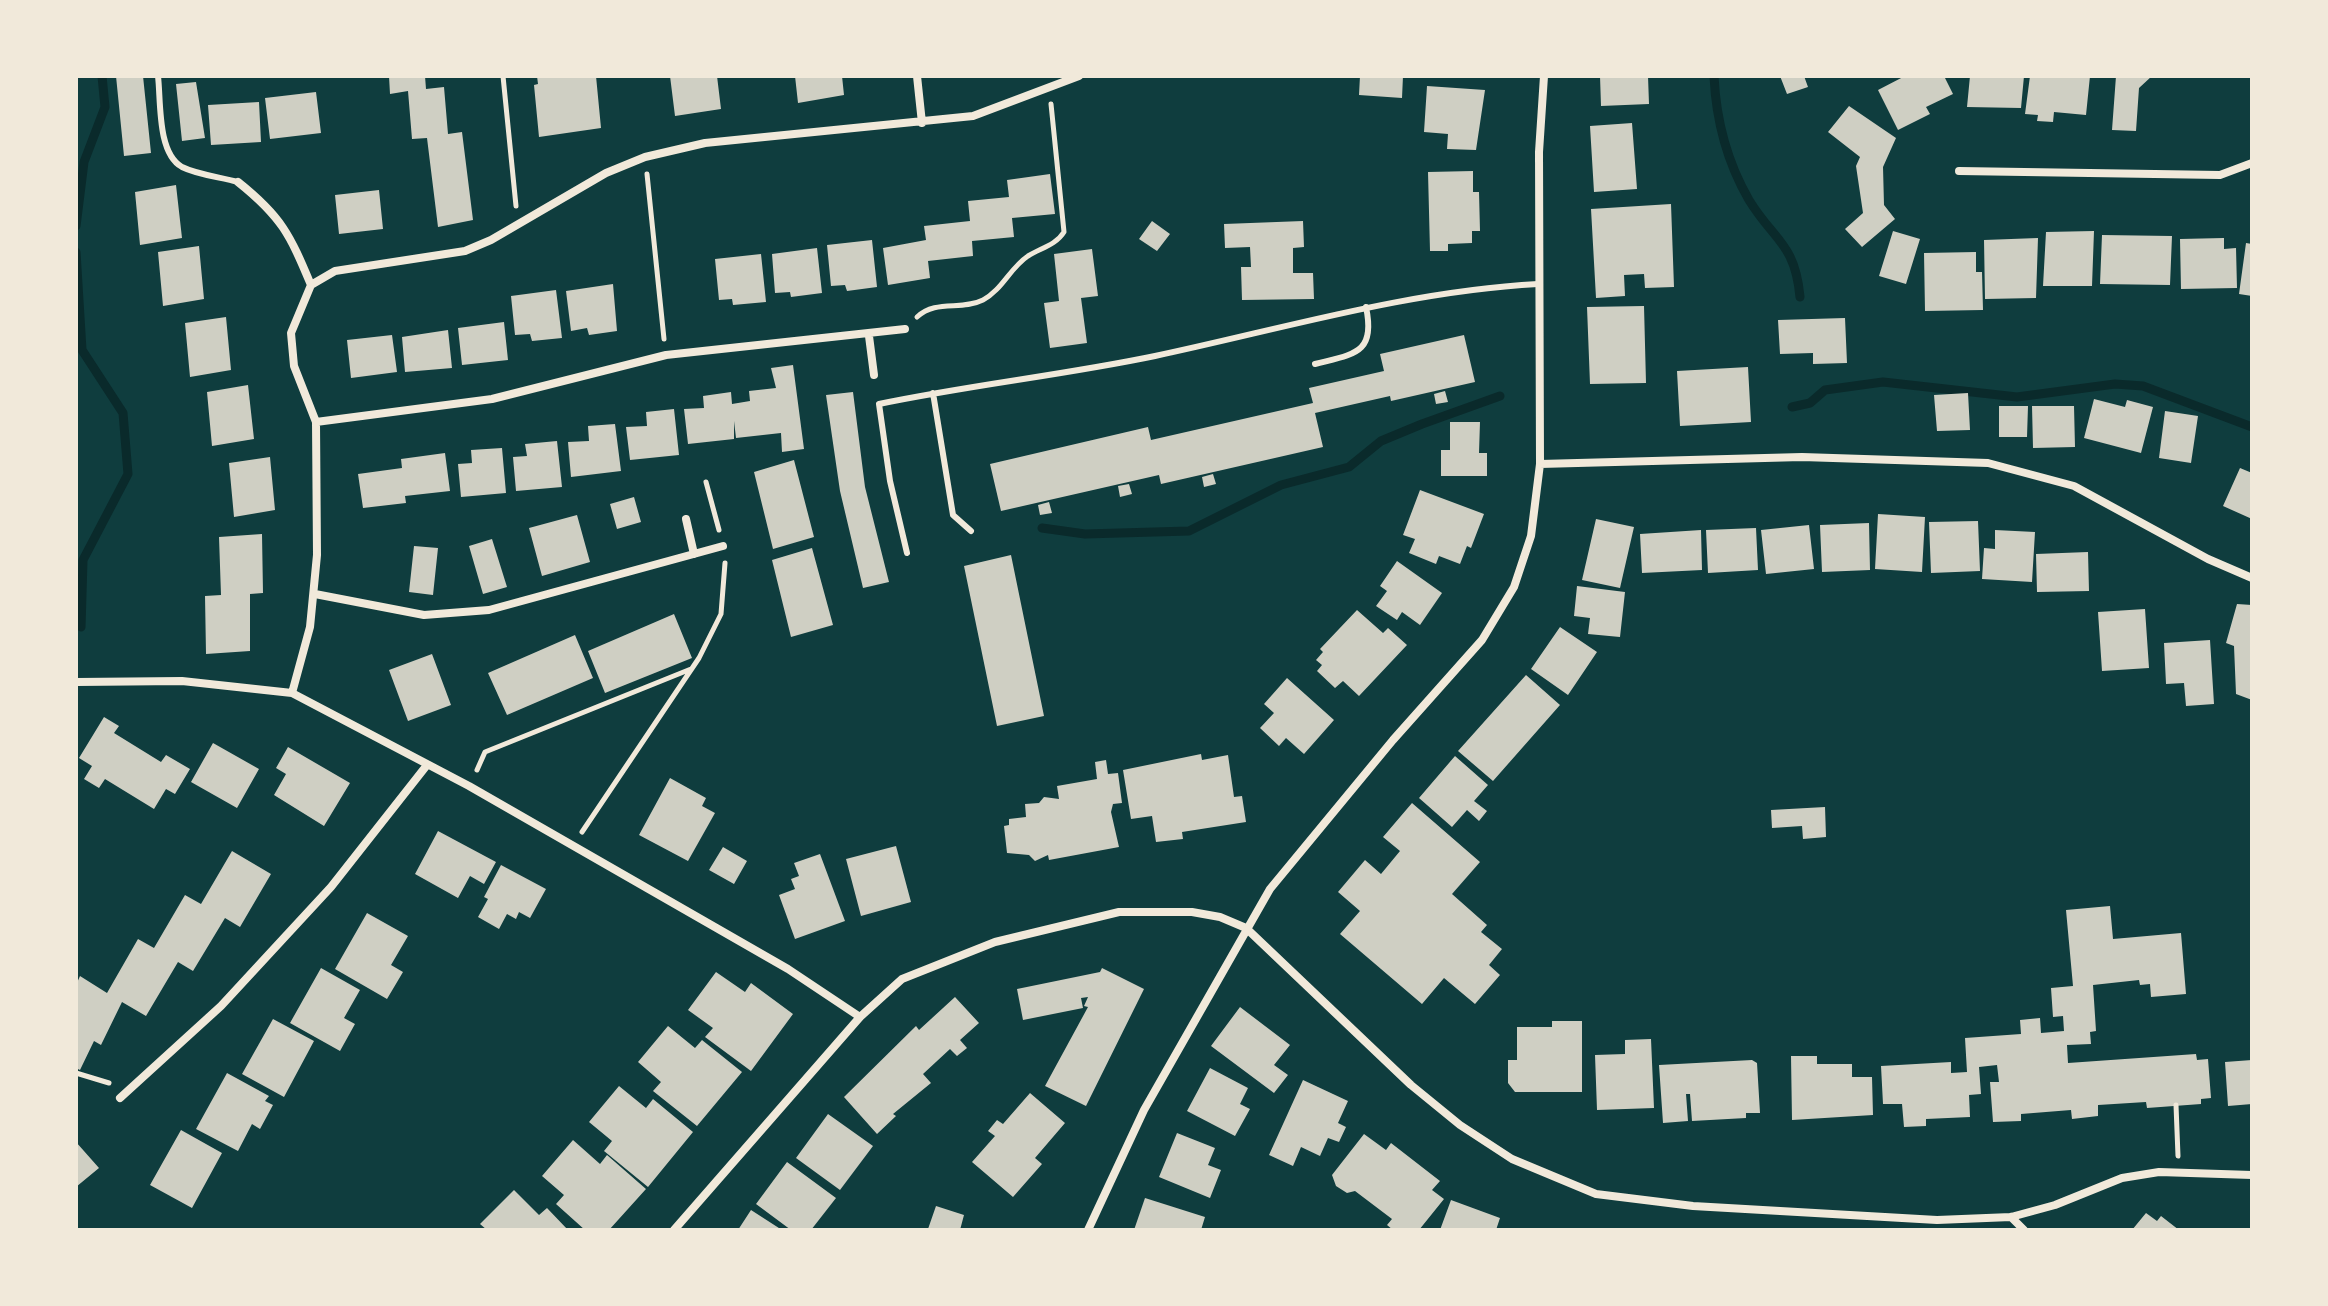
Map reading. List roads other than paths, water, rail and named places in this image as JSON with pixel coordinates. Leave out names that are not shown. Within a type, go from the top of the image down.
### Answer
[{"type":"street","points":[[917,76],[922,123]]},
{"type":"street","points":[[292,693],[315,594],[316,422],[294,366],[291,333],[311,285],[335,271],[465,251],[606,173],[645,157],[705,143],[973,116],[1079,76]]},
{"type":"street","points":[[1088,1230],[1144,1110],[1270,889],[1318,828],[1482,640],[1514,587],[1531,536],[1540,464],[1539,152],[1544,76]]},
{"type":"street","points":[[1959,171],[2220,175],[2252,163]]},
{"type":"street","points":[[238,182],[266,205],[288,230],[311,285]]},
{"type":"street","points":[[316,422],[492,399],[666,355],[869,336],[905,329]]},
{"type":"street","points":[[869,336],[874,375]]},
{"type":"street","points":[[1540,464],[1802,457],[1988,463],[2074,486],[2208,559],[2252,578]]},
{"type":"street","points":[[686,519],[694,554]]},
{"type":"street","points":[[315,594],[424,615],[489,610],[723,546]]},
{"type":"street","points":[[76,682],[182,681],[292,693],[469,786],[809,981],[860,1017]]},
{"type":"street","points":[[120,1098],[231,996],[331,887],[427,765]]},
{"type":"street","points":[[674,1230],[860,1017],[902,979],[995,942],[1119,912],[1192,912],[1220,917],[1246,928],[1411,1085],[1460,1125],[1512,1159],[1596,1194],[1693,1206],[1937,1220],[2011,1217],[2055,1205],[2122,1178],[2178,1172],[2252,1175]]},
{"type":"street","points":[[2011,1217],[2024,1230]]},
{"type":"lane","points":[[158,76],[165,140],[170,155],[183,168],[238,182]]},
{"type":"lane","points":[[907,553],[890,481],[879,404],[1152,356],[1366,307],[1495,286],[1538,284]]},
{"type":"lane","points":[[1315,364],[1355,354],[1365,345],[1371,330],[1366,307]]},
{"type":"lane","points":[[933,393],[953,515],[971,531]]},
{"type":"waterway","points":[[76,226],[84,162],[105,107],[102,76]]},
{"type":"waterway","points":[[1714,76],[1720,124],[1735,171],[1758,214],[1788,253],[1800,297]]},
{"type":"waterway","points":[[76,252],[82,350],[123,413],[128,474],[83,560],[81,627]]},
{"type":"waterway","points":[[1792,407],[1810,403],[1825,390],[1883,382],[2017,397],[2115,384],[2143,386],[2252,427]]},
{"type":"waterway","points":[[1042,528],[1085,534],[1189,531],[1281,485],[1349,467],[1381,441],[1500,396]]}]
